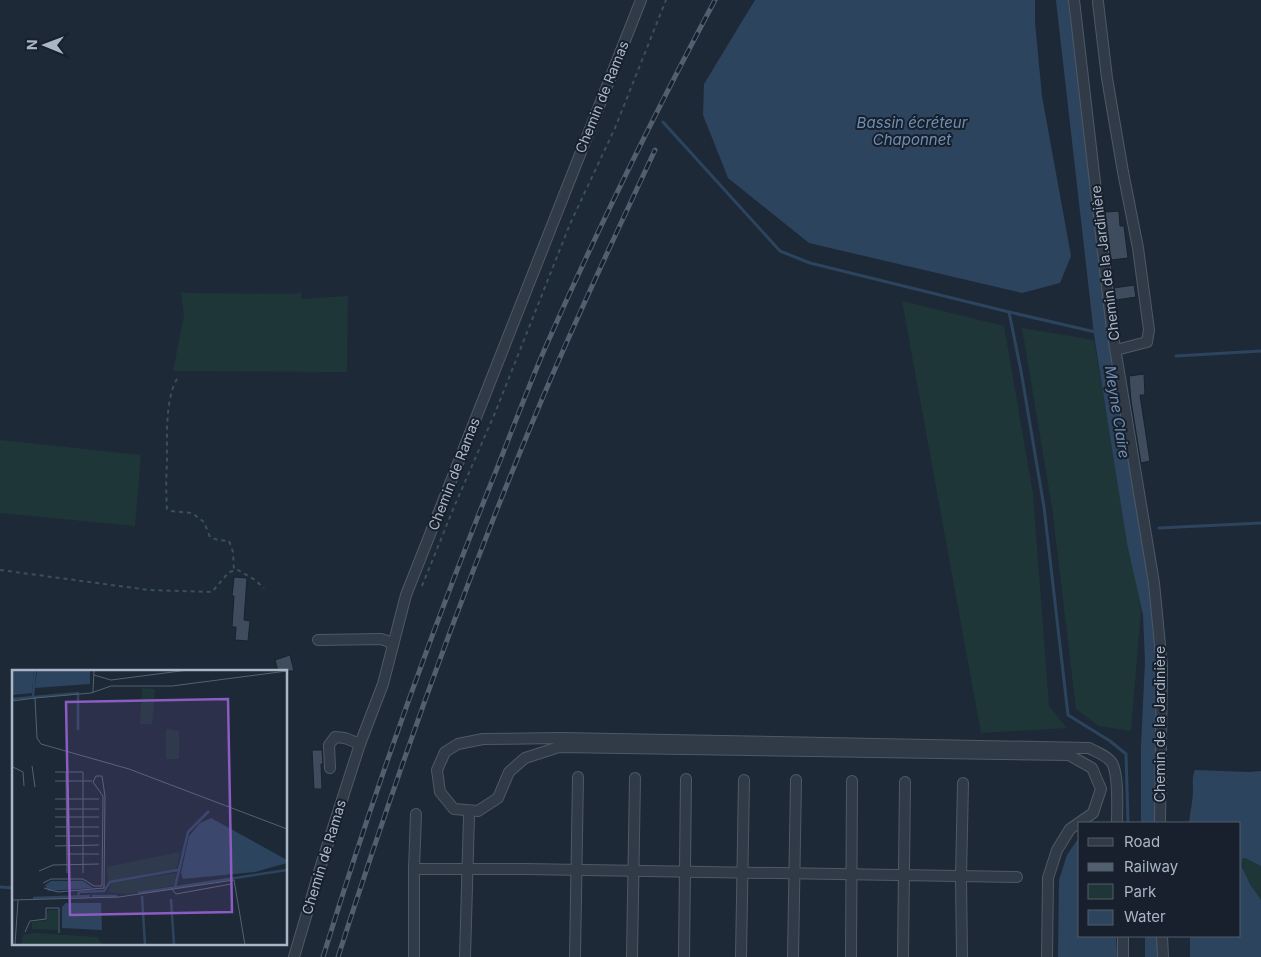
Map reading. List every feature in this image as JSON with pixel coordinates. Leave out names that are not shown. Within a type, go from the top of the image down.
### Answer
[{"type":"street","name":"Chemin de Ramas","points":[[294,957],[360,744],[383,684],[406,595],[641,0]]},
{"type":"street","name":"Chemin de la Jardinière","points":[[1074,0],[1110,310],[1154,583],[1162,666],[1160,822]]},
{"type":"street","points":[[1098,2],[1107,78],[1138,248],[1149,330],[1146,342],[1116,350]]},
{"type":"street","points":[[318,640],[381,639],[393,645]]},
{"type":"street","points":[[330,768],[329,745],[335,736],[360,744]]},
{"type":"street","points":[[1080,822],[1093,813],[1101,789],[1092,768],[1068,755],[558,747],[525,758],[509,772],[498,798],[478,811],[454,808],[440,792],[437,770],[445,752],[458,744],[483,739],[560,738],[1088,748],[1104,756],[1112,763],[1116,777],[1117,822]]},
{"type":"street","points":[[575,957],[578,777]]},
{"type":"street","points":[[632,957],[636,778]]},
{"type":"street","points":[[684,957],[686,779]]},
{"type":"street","points":[[741,957],[744,780]]},
{"type":"street","points":[[793,957],[796,780]]},
{"type":"street","points":[[851,957],[852,781]]},
{"type":"street","points":[[903,957],[905,782]]},
{"type":"street","points":[[962,957],[963,783]]},
{"type":"street","points":[[414,957],[416,814]]},
{"type":"street","points":[[465,957],[469,816]]},
{"type":"street","points":[[1047,957],[1048,878],[1057,850],[1070,829],[1078,823]]},
{"type":"street","points":[[414,869],[1017,877]]},
{"type":"street","points":[[1123,937],[1123,957]]},
{"type":"street","points":[[1162,937],[1163,957]]},
{"type":"path","points":[[423,585],[454,507],[495,413],[566,233],[615,128],[666,0]]},
{"type":"path","points":[[177,379],[169,406],[167,509],[192,513],[204,522],[210,537],[229,541],[233,552],[234,571]]},
{"type":"path","points":[[0,570],[149,590],[212,592],[229,572],[238,570],[264,588]]},
{"type":"green space","points":[[181,292],[295,294],[301,292],[301,299],[348,296],[347,372],[173,371],[184,316]]},
{"type":"green space","points":[[902,301],[1004,326],[1033,494],[1049,706],[1067,728],[981,733]]},
{"type":"green space","points":[[1022,328],[1094,340],[1141,610],[1131,731],[1099,726],[1076,709],[1052,507]]},
{"type":"green space","points":[[0,440],[141,455],[135,526],[0,513]]},
{"type":"green space","points":[[1245,858],[1261,866],[1261,900],[1248,881],[1242,865],[1242,859]]},
{"type":"water","name":"Bassin écréteur Chaponnet","points":[[755,0],[1035,0],[1035,22],[1042,96],[1071,256],[1060,283],[1022,293],[809,243],[728,178],[703,115],[704,84]]},
{"type":"water","points":[[1195,770],[1261,771],[1261,866],[1245,858],[1242,859],[1242,867],[1250,884],[1261,900],[1261,957],[1190,957],[1190,937],[1241,937],[1241,822],[1189,822],[1193,798]]},
{"type":"water","points":[[1078,839],[1078,937],[1116,937],[1117,957],[1058,957],[1059,880],[1067,855]]},
{"type":"building","points":[[1119,211],[1120,226],[1124,226],[1128,258],[1111,260],[1105,212]]},
{"type":"building","points":[[1134,285],[1136,297],[1116,300],[1114,288]]},
{"type":"building","points":[[1144,374],[1145,395],[1140,395],[1150,461],[1141,463],[1129,376]]},
{"type":"building","points":[[234,577],[247,578],[244,620],[250,621],[248,641],[235,640],[236,627],[232,627]]},
{"type":"building","points":[[290,655],[294,671],[278,670],[275,660]]},
{"type":"building","points":[[312,750],[322,750],[322,789],[314,789]]},
{"type":"waterway","name":"Meyne Claire","points":[[1066,0],[1104,334],[1137,542],[1153,614],[1155,661],[1151,747],[1151,822]]},
{"type":"waterway","points":[[663,122],[780,251],[810,263],[1104,334]]},
{"type":"waterway","points":[[1009,312],[1044,507],[1068,715],[1110,741],[1126,754],[1128,822]]},
{"type":"waterway","points":[[1176,356],[1261,351]]},
{"type":"waterway","points":[[1159,528],[1261,523]]},
{"type":"waterway","points":[[0,887],[12,888]]},
{"type":"waterway","name":"Meyne Claire","points":[[1155,937],[1155,957]]},
{"type":"railway","points":[[323,957],[361,838],[423,661],[531,381],[607,214],[715,0]]},
{"type":"railway","points":[[338,957],[408,748],[485,540],[554,372],[596,276],[655,150]]}]
